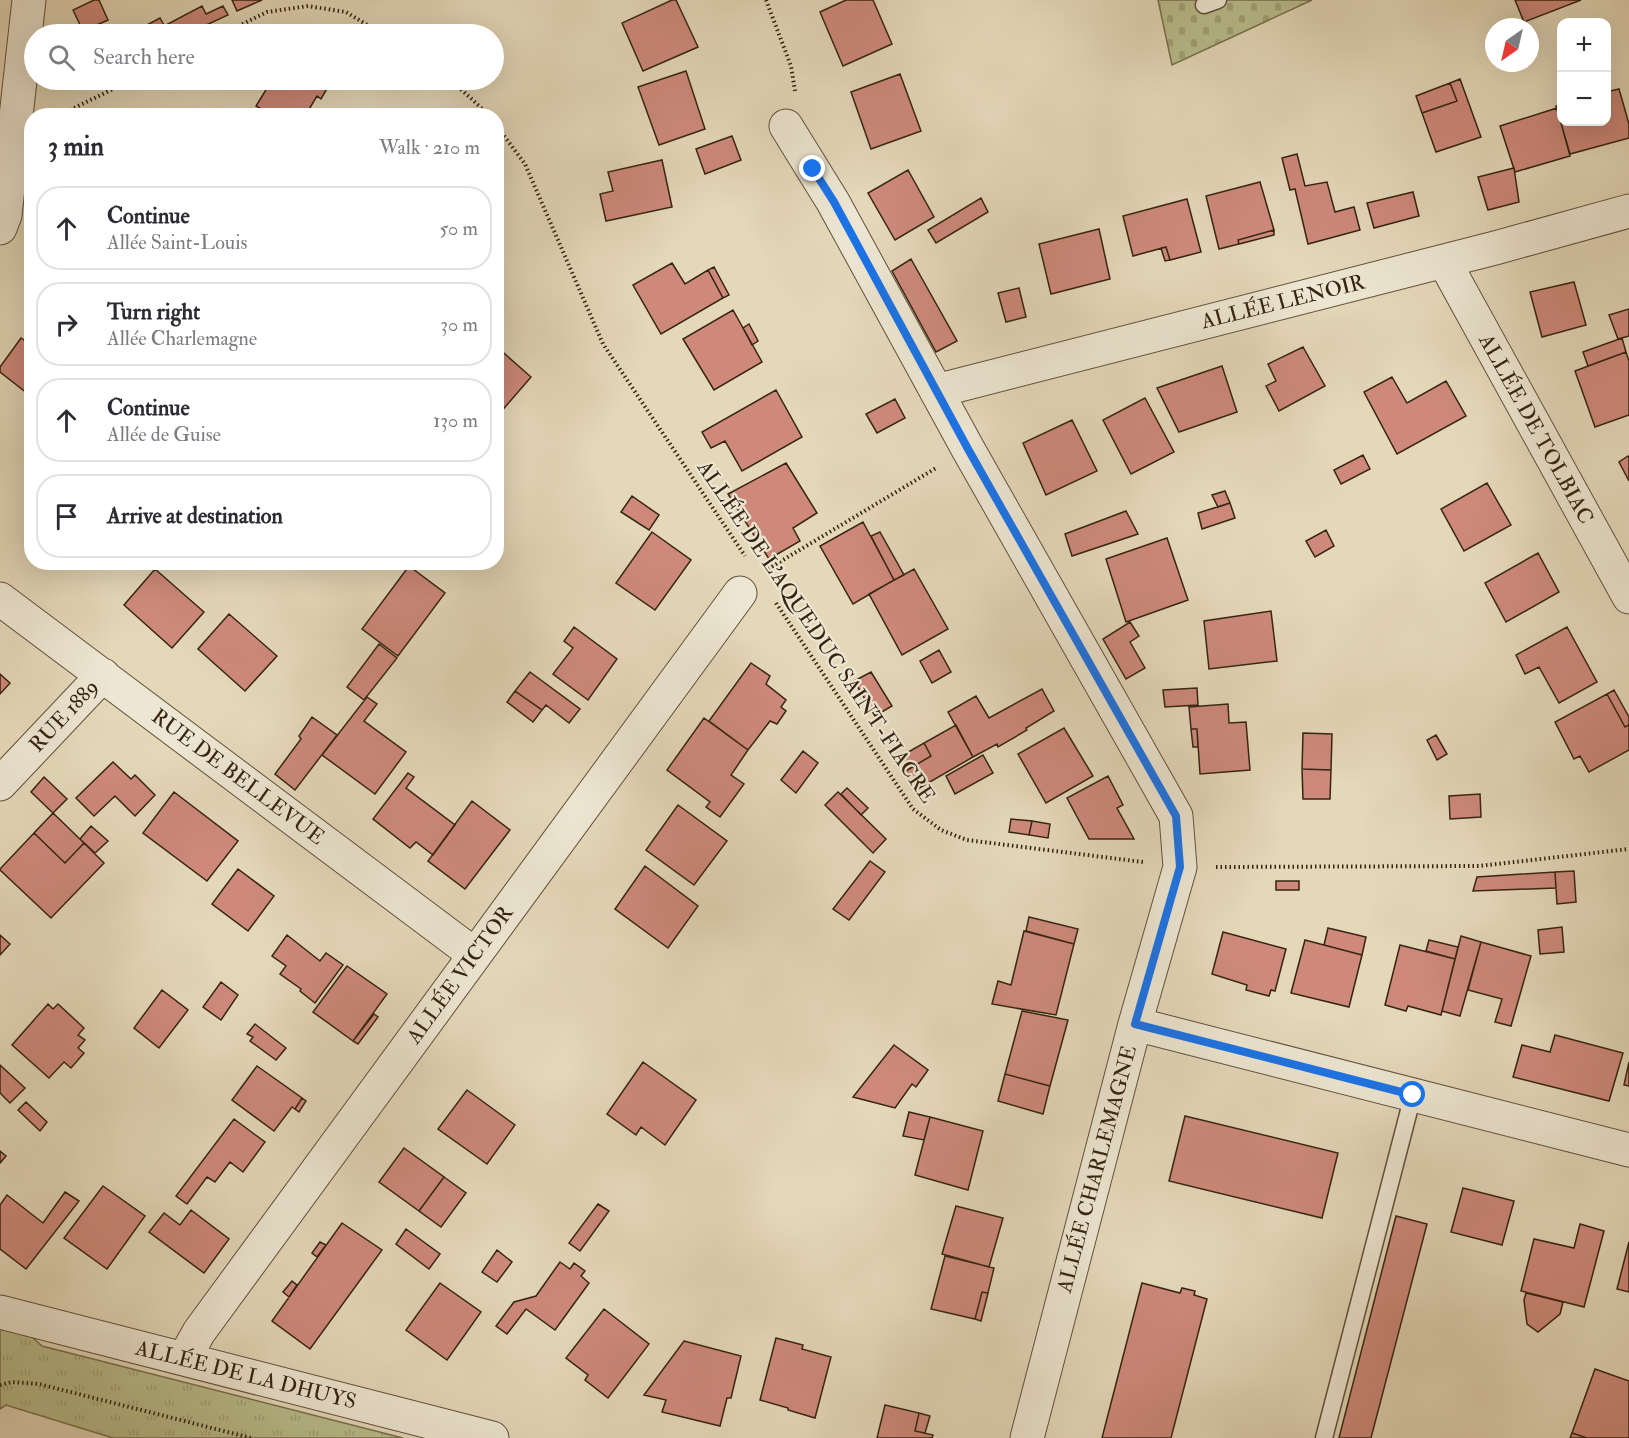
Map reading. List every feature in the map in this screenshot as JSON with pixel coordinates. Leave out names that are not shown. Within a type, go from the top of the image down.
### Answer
[{"type":"street","points":[[26,24],[29,0]]},
{"type":"street","points":[[0,228],[5,215],[24,45]]},
{"type":"street","points":[[786,126],[834,202],[968,449],[1176,816],[1180,867]]},
{"type":"street","name":"ALLÉE LENOIR","points":[[936,391],[1444,261],[1629,211]]},
{"type":"street","name":"ALLÉE DE TOLBIAC","points":[[1444,261],[1629,597]]},
{"type":"street","name":"ALLÉE VICTOR","points":[[184,1359],[198,1332],[475,955],[755,594]]},
{"type":"street","name":"RUE DE BELLEVUE","points":[[0,599],[475,955]]},
{"type":"street","name":"RUE 1889","points":[[0,784],[103,675]]},
{"type":"street","name":"ALLÉE CHARLEMAGNE","points":[[1027,1438],[1135,1024],[1180,867]]},
{"type":"street","points":[[1135,1024],[1629,1150]]},
{"type":"street","name":"ALLÉE DE LA DHUYS","points":[[0,1312],[492,1438]]},
{"type":"lane","points":[[1323,1438],[1413,1095]]},
{"type":"path","points":[[766,0],[791,66],[796,97],[786,126]]},
{"type":"path","points":[[242,24],[267,12],[308,6],[346,12],[366,24]]},
{"type":"path","points":[[74,108],[111,90]]},
{"type":"path","points":[[463,90],[482,108]]},
{"type":"path","name":"ALLÉE DE L'AQUEDUC SAINT-FIACRE","points":[[504,136],[525,164],[603,344],[745,556]]},
{"type":"path","points":[[780,562],[968,449]]},
{"type":"path","name":"ALLÉE DE L'AQUEDUC SAINT-FIACRE","points":[[755,594],[913,809],[940,830],[967,840],[1180,867],[1479,866],[1629,849]]},
{"type":"path","points":[[0,1385],[12,1382],[39,1384],[251,1438]]},
{"type":"green space","points":[[1158,0],[1312,0],[1172,65]]},
{"type":"green space","points":[[0,1312],[5,1312],[42,1346],[403,1438],[113,1438],[6,1405],[0,1409]]},
{"type":"building","points":[[99,0],[108,20],[99,24],[80,24],[73,10]]},
{"type":"building","points":[[232,0],[262,0],[237,11]]},
{"type":"building","points":[[676,0],[698,47],[643,71],[622,23]]},
{"type":"building","points":[[846,0],[873,0],[892,44],[843,66],[820,12]]},
{"type":"building","points":[[1515,0],[1581,0],[1534,18],[1522,18]]},
{"type":"building","points":[[202,6],[206,14],[223,6],[228,15],[209,24],[168,24]]},
{"type":"building","points":[[160,18],[163,24],[149,24]]},
{"type":"building","points":[[686,71],[705,129],[659,145],[638,87]]},
{"type":"building","points":[[900,74],[921,131],[871,149],[851,92]]},
{"type":"building","points":[[1460,79],[1481,137],[1436,152],[1422,113],[1457,101],[1450,83]]},
{"type":"building","points":[[1450,83],[1457,101],[1422,113],[1416,96]]},
{"type":"building","points":[[1619,89],[1629,124],[1629,138],[1570,154],[1562,126],[1611,126],[1611,91]]},
{"type":"building","points":[[266,90],[326,90],[321,99],[317,96],[310,108],[259,108],[256,106]]},
{"type":"building","points":[[1557,108],[1557,126],[1562,126],[1570,156],[1515,172],[1500,126]]},
{"type":"building","points":[[732,136],[741,160],[705,174],[696,149]]},
{"type":"building","points":[[1297,154],[1305,186],[1327,182],[1335,212],[1354,207],[1360,230],[1308,244],[1295,189],[1290,190],[1282,158]]},
{"type":"building","points":[[662,160],[672,207],[606,221],[600,194],[613,191],[608,172]]},
{"type":"building","points":[[1514,168],[1519,202],[1488,210],[1478,177]]},
{"type":"building","points":[[908,170],[934,217],[895,240],[868,193]]},
{"type":"building","points":[[1260,182],[1274,230],[1238,240],[1239,244],[1219,249],[1206,196]]},
{"type":"building","points":[[1413,192],[1419,216],[1374,228],[1367,203]]},
{"type":"building","points":[[981,198],[988,212],[936,243],[928,230]]},
{"type":"building","points":[[1187,199],[1201,252],[1170,260],[1166,247],[1133,256],[1123,216]]},
{"type":"building","points":[[1099,229],[1110,279],[1051,294],[1039,244]]},
{"type":"building","points":[[1274,230],[1274,235],[1239,244],[1238,240]]},
{"type":"building","points":[[1166,247],[1170,260],[1165,261],[1161,248]]},
{"type":"building","points":[[911,259],[957,341],[936,352],[892,271]]},
{"type":"building","points":[[672,263],[685,284],[708,270],[723,298],[661,334],[633,285]]},
{"type":"building","points":[[714,267],[729,295],[723,298],[708,270]]},
{"type":"building","points":[[1574,282],[1586,325],[1542,337],[1530,292]]},
{"type":"building","points":[[1019,288],[1026,317],[1006,322],[998,293]]},
{"type":"building","points":[[1629,309],[1629,336],[1618,339],[1609,315]]},
{"type":"building","points":[[733,310],[762,362],[714,390],[683,339]]},
{"type":"building","points":[[749,324],[758,341],[752,345],[743,328]]},
{"type":"building","points":[[21,338],[24,340],[24,391],[0,372],[0,367]]},
{"type":"building","points":[[1622,338],[1626,352],[1588,366],[1583,352]]},
{"type":"building","points":[[1303,347],[1325,386],[1279,411],[1266,386],[1276,381],[1268,364]]},
{"type":"building","points":[[1626,352],[1629,361],[1629,415],[1595,427],[1575,371]]},
{"type":"building","points":[[504,353],[531,377],[504,408]]},
{"type":"building","points":[[1222,366],[1237,412],[1179,432],[1157,388]]},
{"type":"building","points":[[1392,377],[1407,403],[1446,381],[1466,416],[1397,454],[1364,392]]},
{"type":"building","points":[[776,390],[802,437],[742,471],[725,441],[711,448],[702,432]]},
{"type":"building","points":[[1145,398],[1174,452],[1131,474],[1103,420]]},
{"type":"building","points":[[895,399],[905,418],[877,433],[866,414]]},
{"type":"building","points":[[1072,420],[1097,471],[1046,495],[1023,443]]},
{"type":"building","points":[[1363,455],[1370,469],[1341,484],[1334,470]]},
{"type":"building","points":[[1628,456],[1629,458],[1629,481],[1619,462]]},
{"type":"building","points":[[786,463],[817,513],[793,528],[800,541],[769,559],[728,494]]},
{"type":"building","points":[[1487,483],[1511,525],[1464,551],[1441,509]]},
{"type":"building","points":[[1225,491],[1230,503],[1218,507],[1212,495]]},
{"type":"building","points":[[632,496],[659,515],[649,530],[621,512]]},
{"type":"building","points":[[1230,503],[1235,518],[1202,529],[1198,513]]},
{"type":"building","points":[[1126,511],[1138,534],[1072,556],[1065,534]]},
{"type":"building","points":[[863,522],[894,580],[853,604],[820,546]]},
{"type":"building","points":[[1326,530],[1334,546],[1315,557],[1306,541]]},
{"type":"building","points":[[652,532],[691,560],[655,610],[616,583]]},
{"type":"building","points":[[880,532],[904,575],[894,580],[871,536]]},
{"type":"building","points":[[1167,538],[1188,600],[1126,622],[1106,559]]},
{"type":"building","points":[[1538,553],[1559,592],[1506,622],[1485,583]]},
{"type":"building","points":[[914,569],[948,629],[902,655],[869,594]]},
{"type":"building","points":[[156,570],[204,612],[172,648],[124,605]]},
{"type":"building","points":[[406,570],[414,570],[445,593],[398,656],[362,629]]},
{"type":"building","points":[[1271,611],[1277,661],[1209,669],[1204,621]]},
{"type":"building","points":[[229,614],[277,656],[245,691],[198,649]]},
{"type":"building","points":[[1130,622],[1139,636],[1130,642],[1145,668],[1126,679],[1103,639]]},
{"type":"building","points":[[574,627],[617,659],[588,700],[553,674],[573,648],[564,641]]},
{"type":"building","points":[[1567,627],[1597,682],[1559,703],[1539,667],[1525,674],[1516,655]]},
{"type":"building","points":[[379,644],[397,658],[364,700],[347,687]]},
{"type":"building","points":[[939,650],[951,672],[932,683],[920,661]]},
{"type":"building","points":[[751,663],[770,676],[766,684],[786,700],[781,707],[786,711],[777,724],[770,721],[748,750],[709,721]]},
{"type":"building","points":[[530,672],[580,709],[569,723],[546,705],[542,710],[515,691]]},
{"type":"building","points":[[871,672],[892,706],[875,716],[854,681]]},
{"type":"building","points":[[0,674],[10,683],[0,694]]},
{"type":"building","points":[[1197,688],[1198,705],[1165,707],[1163,690]]},
{"type":"building","points":[[1042,689],[1054,711],[998,747],[997,744],[973,757],[948,712],[976,696],[989,718]]},
{"type":"building","points":[[1614,690],[1629,717],[1629,725],[1625,727],[1607,694]]},
{"type":"building","points":[[515,691],[542,710],[533,722],[507,702]]},
{"type":"building","points":[[1607,694],[1625,727],[1629,725],[1629,750],[1589,772],[1580,756],[1574,759],[1555,722]]},
{"type":"building","points":[[367,697],[377,704],[364,721],[406,752],[375,794],[322,755]]},
{"type":"building","points":[[1228,704],[1229,723],[1246,722],[1250,770],[1200,774],[1197,729],[1191,729],[1189,707]]},
{"type":"building","points":[[312,717],[337,735],[295,790],[275,774],[301,739],[299,736]]},
{"type":"building","points":[[704,718],[748,750],[731,775],[744,784],[720,817],[706,807],[710,802],[667,770]]},
{"type":"building","points":[[956,725],[973,757],[916,790],[904,772],[931,756],[924,743]]},
{"type":"building","points":[[1064,728],[1093,776],[1046,803],[1018,754]]},
{"type":"building","points":[[1191,729],[1197,729],[1198,747],[1193,747]]},
{"type":"building","points":[[1303,733],[1332,734],[1331,770],[1302,769]]},
{"type":"building","points":[[1436,735],[1447,754],[1437,760],[1427,740]]},
{"type":"building","points":[[924,743],[931,756],[904,772],[896,759]]},
{"type":"building","points":[[803,751],[818,763],[796,793],[781,780]]},
{"type":"building","points":[[983,755],[993,773],[955,794],[946,776]]},
{"type":"building","points":[[113,762],[131,779],[135,775],[155,795],[135,816],[115,796],[94,816],[76,798]]},
{"type":"building","points":[[1302,769],[1331,770],[1330,799],[1303,799]]},
{"type":"building","points":[[408,773],[414,777],[406,788],[455,825],[433,855],[416,842],[410,848],[373,819]]},
{"type":"building","points":[[1108,776],[1123,805],[1117,808],[1134,839],[1089,839],[1067,798]]},
{"type":"building","points":[[44,777],[67,799],[53,813],[31,792]]},
{"type":"building","points":[[847,788],[868,808],[861,815],[841,794]]},
{"type":"building","points":[[174,792],[238,841],[207,881],[143,833]]},
{"type":"building","points":[[838,792],[886,839],[873,853],[825,805]]},
{"type":"building","points":[[1480,794],[1481,817],[1450,819],[1449,796]]},
{"type":"building","points":[[472,801],[510,830],[465,889],[428,861]]},
{"type":"building","points":[[678,805],[727,841],[694,885],[646,850]]},
{"type":"building","points":[[53,813],[84,843],[65,863],[34,833]]},
{"type":"building","points":[[1011,819],[1032,821],[1029,835],[1009,832]]},
{"type":"building","points":[[1032,821],[1050,824],[1048,838],[1029,835]]},
{"type":"building","points":[[91,826],[108,841],[95,853],[80,839]]},
{"type":"building","points":[[34,833],[65,863],[84,843],[104,863],[51,918],[0,870]]},
{"type":"building","points":[[870,861],[885,872],[849,920],[833,909]]},
{"type":"building","points":[[645,866],[698,906],[668,948],[615,909]]},
{"type":"building","points":[[238,869],[274,896],[248,931],[212,904]]},
{"type":"building","points":[[1574,871],[1576,902],[1557,904],[1555,872]]},
{"type":"building","points":[[1555,872],[1556,888],[1473,891],[1477,877]]},
{"type":"building","points":[[1276,881],[1299,881],[1299,890],[1276,890]]},
{"type":"building","points":[[1029,917],[1078,929],[1074,944],[1026,931]]},
{"type":"building","points":[[1562,927],[1564,952],[1540,954],[1538,930]]},
{"type":"building","points":[[1328,928],[1366,937],[1362,955],[1324,945]]},
{"type":"building","points":[[1024,931],[1074,944],[1056,1015],[992,1004],[998,981],[1011,985]]},
{"type":"building","points":[[1223,932],[1286,949],[1275,991],[1271,990],[1269,996],[1246,990],[1247,985],[1212,974]]},
{"type":"building","points":[[0,935],[10,944],[0,955]]},
{"type":"building","points":[[287,935],[320,961],[326,953],[343,965],[315,1003],[300,991],[301,989],[280,974],[286,966],[272,956]]},
{"type":"building","points":[[1461,936],[1481,942],[1460,1016],[1442,1011]]},
{"type":"building","points":[[1305,940],[1362,955],[1349,1007],[1291,993]]},
{"type":"building","points":[[1429,940],[1458,947],[1455,959],[1426,951]]},
{"type":"building","points":[[1481,942],[1531,956],[1511,1026],[1495,1022],[1502,999],[1468,990]]},
{"type":"building","points":[[1400,945],[1455,959],[1441,1015],[1408,1006],[1406,1011],[1385,1005]]},
{"type":"building","points":[[347,966],[387,994],[353,1041],[313,1012]]},
{"type":"building","points":[[221,982],[238,995],[221,1020],[203,1007]]},
{"type":"building","points":[[162,990],[188,1010],[159,1048],[134,1028]]},
{"type":"building","points":[[48,1004],[53,1009],[58,1004],[84,1028],[78,1035],[85,1040],[78,1048],[84,1053],[71,1068],[64,1062],[49,1078],[12,1045]]},
{"type":"building","points":[[1022,1011],[1068,1020],[1050,1086],[1005,1074]]},
{"type":"building","points":[[374,1014],[378,1017],[358,1044],[353,1041]]},
{"type":"building","points":[[255,1024],[286,1048],[276,1060],[250,1041],[253,1037],[247,1034]]},
{"type":"building","points":[[1555,1035],[1623,1053],[1609,1101],[1513,1077],[1522,1045],[1550,1052]]},
{"type":"building","points":[[894,1045],[928,1070],[916,1087],[912,1084],[895,1108],[853,1097]]},
{"type":"building","points":[[643,1062],[696,1100],[665,1145],[641,1127],[636,1135],[607,1114]]},
{"type":"building","points":[[1629,1062],[1629,1086],[1624,1085]]},
{"type":"building","points":[[0,1065],[25,1088],[10,1103],[0,1093]]},
{"type":"building","points":[[257,1066],[302,1098],[295,1109],[292,1107],[274,1131],[232,1100]]},
{"type":"building","points":[[1005,1074],[1050,1086],[1043,1114],[998,1101]]},
{"type":"building","points":[[467,1090],[515,1125],[487,1164],[438,1129]]},
{"type":"building","points":[[302,1098],[306,1101],[299,1112],[295,1109]]},
{"type":"building","points":[[26,1102],[47,1122],[40,1131],[18,1110]]},
{"type":"building","points":[[909,1112],[930,1117],[924,1140],[903,1136]]},
{"type":"building","points":[[1185,1116],[1338,1153],[1322,1218],[1169,1181]]},
{"type":"building","points":[[930,1117],[983,1131],[968,1190],[915,1175]]},
{"type":"building","points":[[234,1119],[265,1142],[243,1172],[230,1162],[215,1182],[207,1177],[187,1204],[176,1196]]},
{"type":"building","points":[[404,1148],[444,1177],[419,1211],[379,1182]]},
{"type":"building","points":[[0,1151],[6,1156],[0,1163]]},
{"type":"building","points":[[444,1177],[466,1193],[441,1227],[419,1211]]},
{"type":"building","points":[[103,1186],[145,1216],[107,1269],[64,1238]]},
{"type":"building","points":[[1463,1188],[1514,1201],[1502,1245],[1451,1232]]},
{"type":"building","points":[[65,1192],[79,1201],[26,1269],[0,1249],[0,1205],[7,1195],[43,1223]]},
{"type":"building","points":[[598,1204],[609,1211],[580,1251],[569,1243]]},
{"type":"building","points":[[956,1206],[1003,1218],[989,1267],[942,1254]]},
{"type":"building","points":[[191,1210],[229,1239],[204,1273],[149,1232],[164,1213],[180,1225]]},
{"type":"building","points":[[1396,1216],[1427,1224],[1371,1438],[1339,1438]]},
{"type":"building","points":[[342,1223],[382,1250],[310,1349],[272,1321]]},
{"type":"building","points":[[1580,1224],[1604,1231],[1584,1307],[1521,1291],[1534,1239],[1574,1248]]},
{"type":"building","points":[[406,1229],[440,1254],[429,1269],[396,1244]]},
{"type":"building","points":[[320,1242],[326,1245],[317,1257],[312,1253]]},
{"type":"building","points":[[1629,1242],[1629,1292],[1617,1289]]},
{"type":"building","points":[[497,1250],[512,1262],[497,1282],[482,1272]]},
{"type":"building","points":[[945,1256],[994,1268],[988,1293],[982,1292],[975,1319],[931,1309]]},
{"type":"building","points":[[560,1262],[570,1269],[574,1263],[585,1271],[581,1276],[589,1283],[555,1330],[526,1309],[507,1334],[496,1326],[514,1302],[536,1296]]},
{"type":"building","points":[[292,1281],[297,1285],[289,1297],[283,1292]]},
{"type":"building","points":[[440,1283],[481,1312],[447,1360],[406,1330]]},
{"type":"building","points":[[1142,1283],[1180,1293],[1182,1288],[1195,1291],[1194,1295],[1207,1299],[1171,1438],[1102,1438]]},
{"type":"building","points":[[982,1292],[988,1293],[981,1321],[975,1319]]},
{"type":"building","points":[[1526,1293],[1563,1302],[1560,1314],[1538,1332],[1527,1324],[1524,1300]]},
{"type":"building","points":[[604,1309],[649,1344],[608,1398],[585,1380],[588,1375],[566,1358]]},
{"type":"building","points":[[776,1338],[803,1345],[802,1349],[831,1357],[815,1418],[760,1400]]},
{"type":"building","points":[[684,1341],[741,1356],[731,1398],[727,1398],[720,1426],[662,1412],[666,1400],[644,1395]]},
{"type":"building","points":[[1595,1369],[1629,1381],[1629,1438],[1587,1438],[1572,1433]]},
{"type":"building","points":[[885,1405],[919,1413],[915,1431],[933,1435],[932,1438],[877,1438]]},
{"type":"building","points":[[919,1413],[930,1416],[925,1433],[915,1431]]},
{"type":"building","points":[[1572,1433],[1587,1438],[1570,1438]]},
{"type":"route","points":[[813,169],[834,202],[968,449],[1176,816],[1180,867],[1135,1024],[1413,1095]]}]
